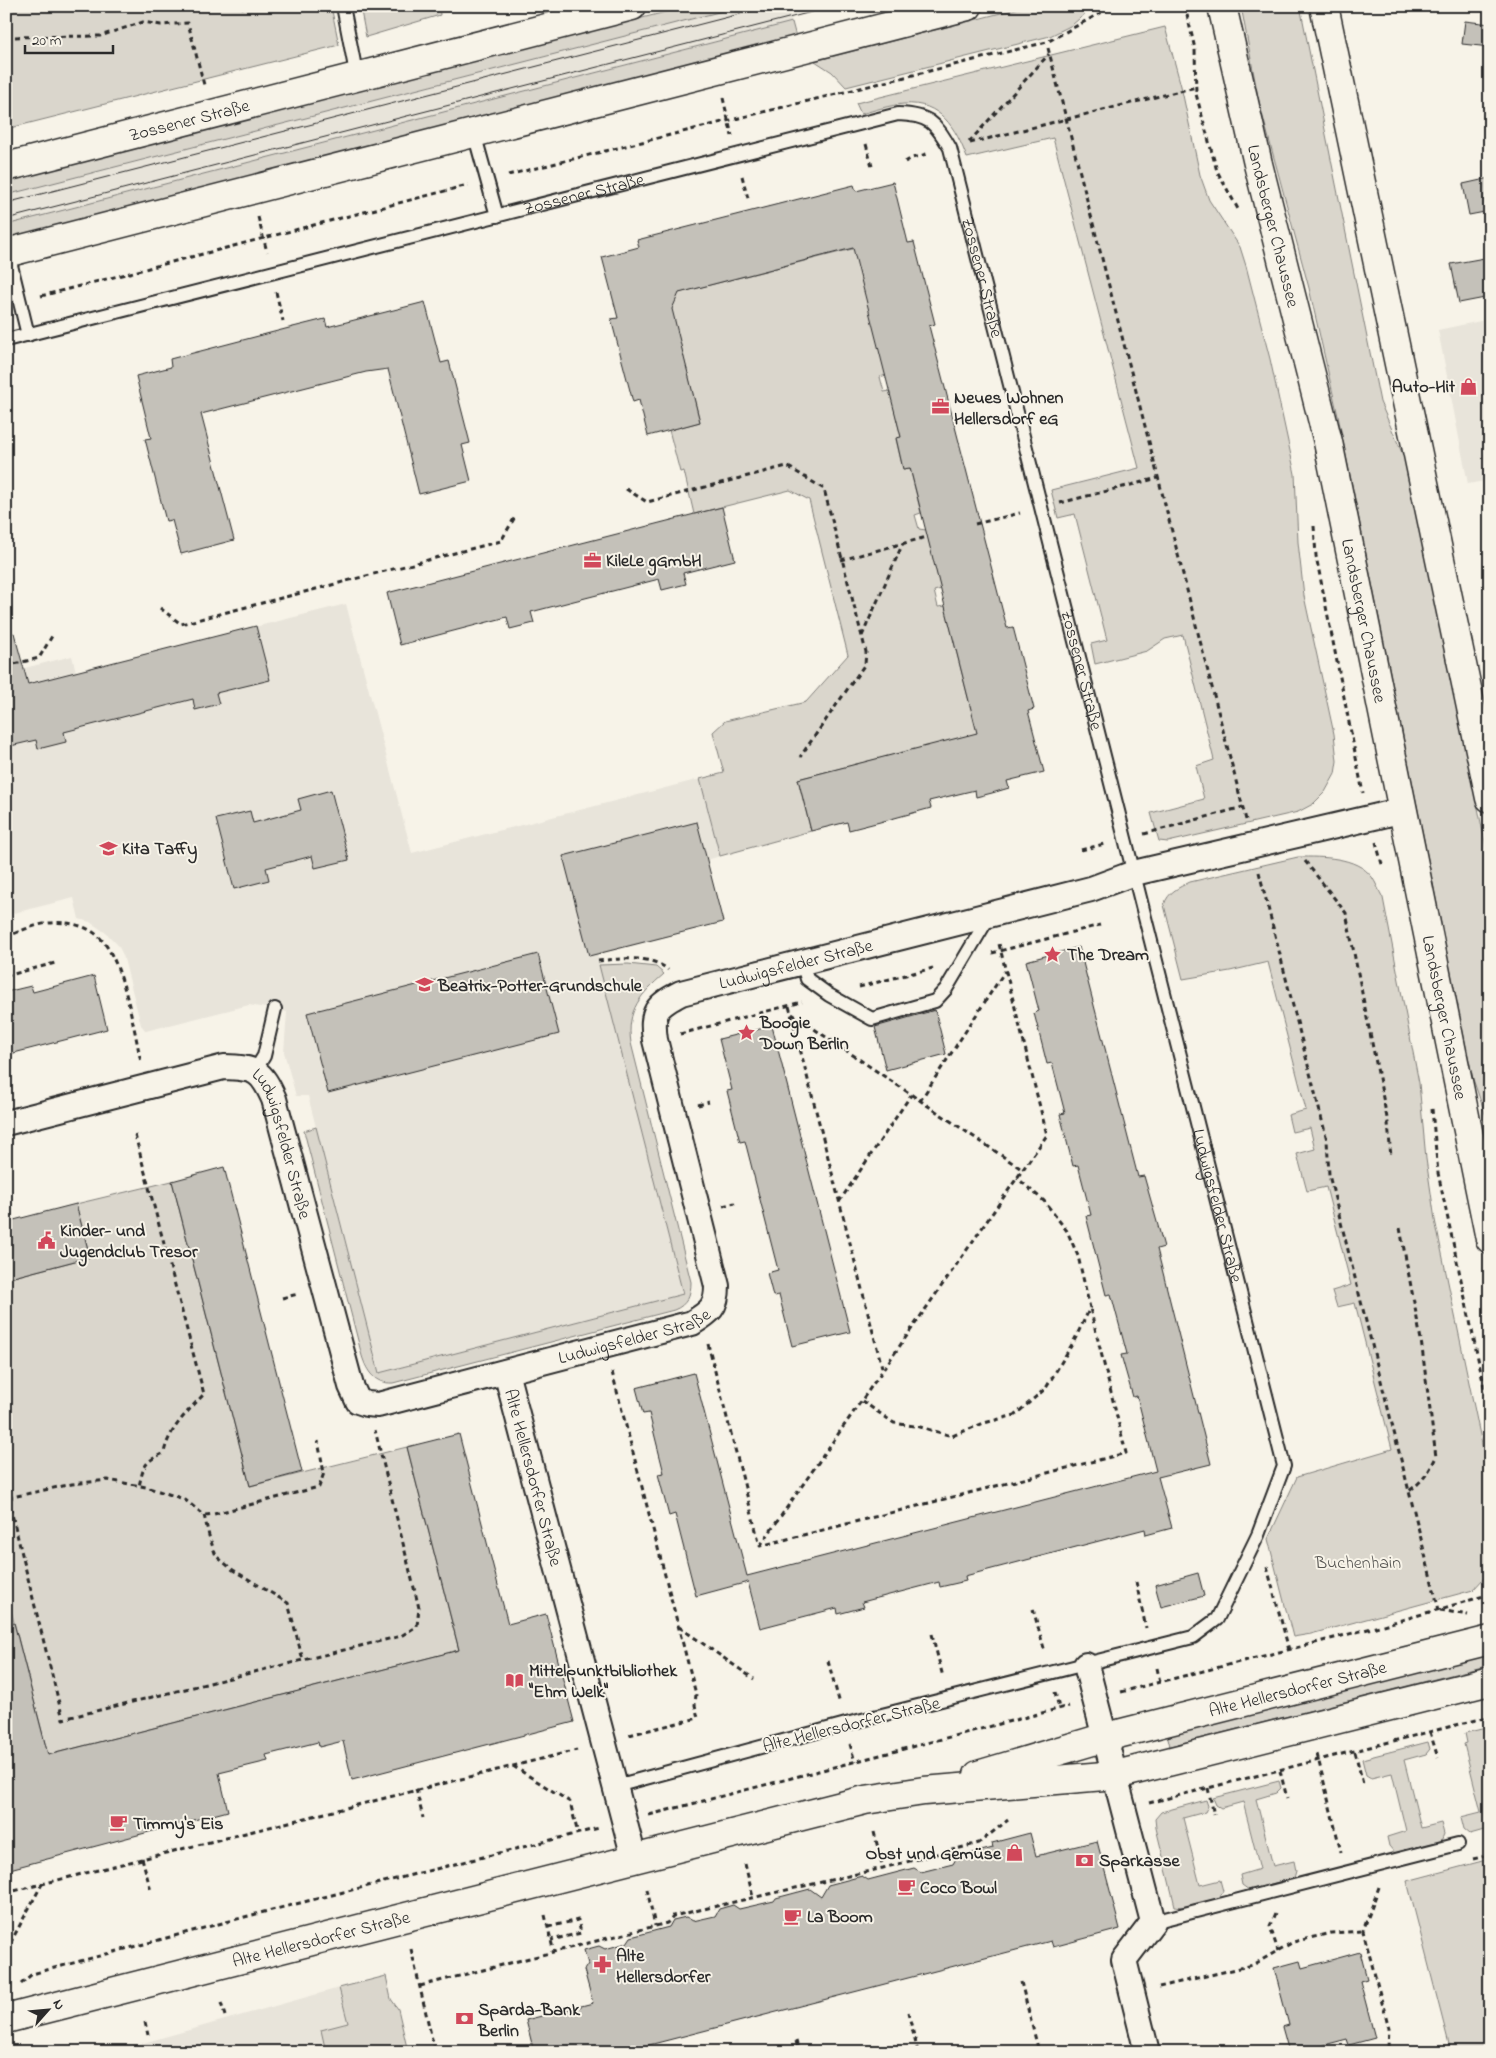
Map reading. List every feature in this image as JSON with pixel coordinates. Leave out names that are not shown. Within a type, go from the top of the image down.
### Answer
[{"type":"street","name":"Zossener Straße","points":[[6,168],[356,78],[587,12],[632,6]]},
{"type":"street","points":[[7,253],[968,6]]},
{"type":"street","name":"Landsberger Chaussee","points":[[1222,6],[1258,164],[1328,442],[1490,1239]]},
{"type":"street","points":[[1324,6],[1490,798]]},
{"type":"street","name":"Ludwigsfelder Straße","points":[[6,1123],[224,1067],[245,1068],[265,1078],[274,1099],[351,1386],[358,1401],[378,1405],[692,1323],[706,1314],[717,1298],[717,1286],[655,1040],[652,1020],[663,1003],[681,993],[1091,889],[1134,873],[1404,810]]},
{"type":"street","name":"Alte Hellersdorfer Straße","points":[[506,1372],[634,1858]]},
{"type":"street","name":"Alte Hellersdorfer Straße","points":[[924,1791],[1106,1737],[1490,1640]]},
{"type":"street","points":[[1086,1665],[1153,1922],[1124,1960],[1147,2052]]},
{"type":"street","name":"Alte Hellersdorfer Straße","points":[[6,2019],[865,1800],[924,1791],[1116,1775],[1490,1681]]},
{"type":"lane","points":[[343,6],[356,78]]},
{"type":"lane","name":"Zossener Straße","points":[[6,340],[870,120],[898,114],[917,115],[929,121],[940,130],[950,148],[1134,873]]},
{"type":"lane","points":[[474,133],[497,216]]},
{"type":"lane","points":[[7,253],[28,335]]},
{"type":"lane","name":"Ludwigsfelder Straße","points":[[1134,873],[1284,1466],[1258,1535]]},
{"type":"lane","points":[[802,962],[807,980],[829,995],[872,1019],[935,1002],[946,989],[991,914]]},
{"type":"lane","points":[[254,1072],[264,1056],[275,1009]]},
{"type":"lane","name":"Alte Hellersdorfer Straße","points":[[616,1786],[846,1724],[1086,1665],[1193,1636],[1217,1619],[1258,1535]]},
{"type":"lane","points":[[1153,1922],[1458,1844]]},
{"type":"path","points":[[20,302],[487,180],[1047,42],[1110,6]]},
{"type":"path","points":[[1185,6],[1195,49],[1196,94],[1217,171],[1240,212]]},
{"type":"path","points":[[6,37],[100,36],[143,22],[162,26],[188,23],[204,85]]},
{"type":"path","points":[[1048,48],[1246,822]]},
{"type":"path","points":[[1050,54],[965,144],[1196,87]]},
{"type":"path","points":[[905,162],[912,158],[938,151]]},
{"type":"path","points":[[626,489],[647,502],[787,466],[824,489],[866,652],[865,664],[800,757]]},
{"type":"path","points":[[975,524],[1158,478]]},
{"type":"path","points":[[160,608],[181,624],[473,549],[502,541],[515,516]]},
{"type":"path","points":[[1313,516],[1316,556],[1357,772],[1384,870]]},
{"type":"path","points":[[841,560],[927,537]]},
{"type":"path","points":[[862,636],[903,543]]},
{"type":"path","points":[[6,666],[39,658],[52,636]]},
{"type":"path","points":[[1139,835],[1243,807]]},
{"type":"path","points":[[1304,860],[1346,913],[1388,1123],[1391,1157]]},
{"type":"path","points":[[1257,862],[1327,1140],[1329,1175],[1440,1610]]},
{"type":"path","points":[[6,937],[51,923],[79,925],[98,936],[115,959],[133,1023],[147,1087]]},
{"type":"path","points":[[655,1040],[1100,925]]},
{"type":"path","points":[[598,961],[620,959],[650,961],[666,967],[673,976]]},
{"type":"path","points":[[6,976],[55,963]]},
{"type":"path","points":[[760,1546],[1047,1135],[1005,970],[920,1101]]},
{"type":"path","points":[[789,1006],[883,1371]]},
{"type":"path","points":[[791,1014],[1023,1170]]},
{"type":"path","points":[[839,1202],[911,1095]]},
{"type":"path","points":[[1432,1107],[1438,1173],[1490,1414]]},
{"type":"path","points":[[135,1135],[204,1394],[174,1430],[168,1439],[164,1453],[148,1460],[143,1467],[139,1486]]},
{"type":"path","points":[[760,1546],[1126,1453],[1078,1256],[1067,1230],[1044,1201],[1017,1178]]},
{"type":"path","points":[[1400,1228],[1421,1340],[1436,1457],[1429,1473],[1409,1491]]},
{"type":"path","points":[[862,1401],[894,1423],[920,1427],[952,1436],[984,1423],[1015,1415],[1046,1388],[1074,1341],[1090,1308]]},
{"type":"path","points":[[712,1359],[760,1546]]},
{"type":"path","points":[[604,1742],[698,1718],[695,1705],[696,1694],[611,1366]]},
{"type":"path","points":[[6,1490],[63,1719],[401,1636],[417,1626],[419,1608],[374,1427]]},
{"type":"path","points":[[204,1515],[319,1487],[324,1472],[318,1441]]},
{"type":"path","points":[[8,1498],[72,1484],[108,1480],[139,1486],[184,1499],[204,1515],[216,1556],[233,1570],[288,1603],[303,1660]]},
{"type":"path","points":[[1258,1535],[1289,1650]]},
{"type":"path","points":[[32,1974],[256,1914],[625,1822],[1095,1698],[1289,1650],[1440,1610],[1490,1594]]},
{"type":"path","points":[[1440,1610],[1477,1616]]},
{"type":"path","points":[[679,1626],[754,1679]]},
{"type":"path","points":[[932,1634],[948,1699]]},
{"type":"path","points":[[1257,1658],[1259,1666]]},
{"type":"path","points":[[1180,1677],[1182,1685]]},
{"type":"path","points":[[1124,1810],[1484,1718],[1490,1713]]},
{"type":"path","points":[[1430,1732],[1438,1758]]},
{"type":"path","points":[[6,1893],[416,1789],[579,1750]]},
{"type":"path","points":[[1355,1752],[1362,1784]]},
{"type":"path","points":[[1319,1761],[1346,1873]]},
{"type":"path","points":[[513,1766],[570,1802],[578,1834]]},
{"type":"path","points":[[1280,1771],[1287,1798]]},
{"type":"path","points":[[1208,1788],[1214,1815]]},
{"type":"path","points":[[416,1789],[423,1818]]},
{"type":"path","points":[[420,1986],[667,1923],[673,1916],[883,1868],[979,1843],[1008,1820]]},
{"type":"path","points":[[874,1832],[883,1868]]},
{"type":"path","points":[[1470,1860],[1490,1855]]},
{"type":"path","points":[[142,1858],[151,1891]]},
{"type":"path","points":[[745,1864],[753,1897]]},
{"type":"path","points":[[1384,1882],[1379,1886],[1363,1930],[1389,2028],[1388,2047],[1385,2052]]},
{"type":"path","points":[[6,1951],[42,1883]]},
{"type":"path","points":[[647,1890],[655,1926]]},
{"type":"path","points":[[1271,1892],[1276,1911],[1270,1926],[1278,1951]]},
{"type":"path","points":[[545,1915],[554,1953]]},
{"type":"path","points":[[548,1927],[578,1920],[581,1933],[551,1940]]},
{"type":"path","points":[[1132,1994],[1253,1965],[1293,1942],[1331,1933],[1363,1930]]},
{"type":"path","points":[[411,1949],[435,2052]]},
{"type":"path","points":[[1021,1982],[1039,2052]]},
{"type":"path","points":[[221,2003],[225,2016]]},
{"type":"path","points":[[908,2012],[918,2052]]},
{"type":"path","points":[[145,2022],[148,2035]]},
{"type":"path","points":[[796,2041],[799,2052]]},
{"type":"shaded area","points":[[742,6],[788,6],[792,22],[6,225],[6,195]]},
{"type":"shaded area","name":"Auto-Hit","points":[[1490,319],[1490,480],[1468,484],[1438,330]]},
{"type":"shaded area","name":"Beatrix-Potter-Grundschule","points":[[346,604],[412,853],[700,779],[720,856],[707,860],[723,922],[597,955],[683,1294],[379,1373],[308,1096],[296,1096],[284,1052],[287,1012],[249,1005],[146,1031],[141,1025],[123,955],[118,945],[106,933],[90,922],[79,919],[74,898],[6,915],[6,690],[21,669],[72,656],[76,672]]},
{"type":"shaded area","points":[[366,1981],[384,2052],[111,2052],[339,1988]]},
{"type":"green space","points":[[6,6],[241,6],[242,9],[256,6],[331,6],[339,45],[6,129]]},
{"type":"green space","points":[[360,6],[439,6],[440,15],[366,37]]},
{"type":"green space","points":[[689,6],[742,6],[6,195],[6,181]]},
{"type":"green space","points":[[1028,6],[1094,6],[1072,25],[1050,36],[846,87],[832,72],[815,61]]},
{"type":"green space","points":[[1241,6],[1300,6],[1380,402],[1406,462],[1490,866],[1490,1128],[1473,1079],[1338,416],[1309,288],[1259,102]]},
{"type":"green space","points":[[792,22],[796,37],[6,239],[6,225]]},
{"type":"green space","points":[[1165,27],[1181,86],[1200,175],[1209,200],[1240,247],[1270,359],[1295,474],[1298,542],[1304,596],[1334,734],[1337,761],[1335,774],[1325,792],[1313,804],[1298,812],[1168,842],[1159,841],[1151,813],[1204,799],[1196,766],[1214,760],[1183,635],[1165,639],[1147,651],[1095,664],[1091,644],[1107,640],[1075,514],[1058,518],[1051,490],[1139,468],[1053,138],[967,158],[952,127],[937,112],[927,107],[917,104],[904,104],[861,114],[856,103]]},
{"type":"green space","points":[[864,246],[886,375],[880,377],[884,392],[890,391],[901,437],[896,439],[903,469],[910,468],[921,513],[915,515],[919,529],[926,530],[941,589],[934,591],[938,607],[945,606],[971,709],[988,731],[798,779],[811,831],[720,856],[700,779],[724,773],[713,732],[725,721],[806,702],[848,655],[809,500],[790,490],[694,514],[684,471],[680,472],[669,430],[700,422],[674,319],[658,298]]},
{"type":"green space","name":"Buchenhain","points":[[1298,857],[1338,859],[1357,865],[1372,877],[1383,898],[1419,1083],[1426,1159],[1435,1220],[1490,1483],[1490,1563],[1484,1578],[1473,1590],[1311,1634],[1293,1637],[1268,1539],[1297,1477],[1392,1449],[1355,1303],[1337,1307],[1332,1291],[1351,1285],[1326,1187],[1307,1191],[1297,1154],[1315,1149],[1310,1128],[1292,1132],[1288,1115],[1306,1110],[1268,962],[1183,979],[1164,905],[1171,894],[1190,882]]},
{"type":"green space","points":[[628,964],[656,967],[664,974],[648,989],[637,1004],[633,1012],[630,1031],[631,1043],[691,1282],[687,1299],[674,1310],[393,1383],[377,1379],[369,1372],[362,1356],[304,1131],[316,1127],[379,1373],[683,1294],[599,965]]},
{"type":"green space","points":[[172,1181],[250,1486],[407,1447],[459,1650],[48,1755],[6,1591],[6,1279],[90,1257],[76,1204]]},
{"type":"green space","points":[[1490,1653],[1490,1665],[1170,1746],[1167,1734]]},
{"type":"green space","points":[[1490,1727],[1490,1853],[1484,1830],[1470,1834],[1464,1829],[1461,1817],[1481,1812],[1464,1744],[1467,1743],[1465,1733]]},
{"type":"green space","points":[[1428,1742],[1430,1749],[1426,1754],[1404,1760],[1421,1828],[1441,1823],[1444,1834],[1441,1841],[1395,1853],[1389,1846],[1387,1837],[1406,1831],[1392,1773],[1371,1778],[1366,1775],[1362,1759]]},
{"type":"green space","points":[[1279,1781],[1281,1788],[1276,1793],[1256,1799],[1273,1866],[1294,1861],[1296,1871],[1294,1878],[1249,1890],[1242,1885],[1240,1875],[1260,1869],[1243,1802],[1221,1808],[1216,1805],[1213,1798]]},
{"type":"green space","points":[[1206,1800],[1208,1806],[1205,1812],[1183,1818],[1200,1885],[1220,1880],[1223,1891],[1219,1898],[1182,1907],[1175,1906],[1155,1819],[1161,1812]]},
{"type":"green space","points":[[1490,1859],[1490,2052],[1451,2052],[1407,1881]]},
{"type":"green space","points":[[386,1976],[391,1999],[398,2009],[408,2052],[326,2052],[321,2030],[348,2023],[339,1988]]},
{"type":"building","points":[[1465,21],[1490,24],[1490,47],[1462,44]]},
{"type":"building","points":[[1490,178],[1490,211],[1469,215],[1463,184]]},
{"type":"building","points":[[893,182],[908,243],[914,242],[935,324],[929,326],[1007,628],[1013,627],[1021,658],[1034,709],[1028,711],[1044,772],[1007,781],[1009,788],[976,797],[975,790],[929,801],[931,808],[849,830],[847,822],[811,831],[798,779],[977,733],[910,468],[903,469],[896,438],[901,437],[853,248],[679,293],[672,309],[700,422],[648,436],[639,400],[633,402],[611,319],[618,318],[602,257],[639,247],[637,240],[854,185],[856,191]]},
{"type":"building","points":[[1490,257],[1490,297],[1459,303],[1451,264]]},
{"type":"building","points":[[425,302],[441,363],[449,361],[470,443],[462,445],[471,481],[419,494],[388,369],[366,372],[201,414],[234,540],[181,554],[172,520],[166,521],[145,439],[151,438],[136,376],[171,367],[170,359],[293,327],[325,319],[327,327]]},
{"type":"building","points":[[722,507],[735,560],[683,573],[686,584],[662,590],[659,579],[531,612],[534,623],[510,629],[507,617],[400,645],[387,593]]},
{"type":"building","points":[[256,626],[270,680],[216,693],[219,704],[195,710],[193,699],[64,732],[66,742],[38,749],[36,740],[6,747],[6,634],[14,633],[28,684]]},
{"type":"building","points":[[331,790],[349,860],[315,868],[312,856],[266,868],[269,880],[234,889],[216,819],[250,811],[253,823],[301,810],[298,799]]},
{"type":"building","points":[[697,822],[723,922],[589,956],[563,856]]},
{"type":"building","points":[[1079,947],[1138,1177],[1144,1176],[1164,1247],[1157,1249],[1211,1464],[1158,1477],[1172,1528],[1146,1535],[1145,1529],[965,1576],[966,1581],[940,1587],[939,1582],[862,1602],[864,1607],[838,1614],[837,1608],[760,1628],[748,1582],[696,1596],[675,1514],[669,1516],[658,1474],[664,1473],[649,1413],[643,1414],[636,1388],[694,1373],[747,1576],[1156,1471],[1137,1396],[1133,1397],[1121,1355],[1127,1354],[1111,1294],[1106,1295],[1086,1216],[1091,1215],[1078,1165],[1073,1166],[1060,1114],[1065,1113],[1052,1063],[1047,1064],[1034,1013],[1039,1011],[1026,961]]},
{"type":"building","points":[[538,954],[559,1034],[328,1093],[307,1013]]},
{"type":"building","points":[[94,976],[107,1029],[6,1055],[6,992],[31,986],[33,992]]},
{"type":"building","points":[[935,1010],[946,1054],[886,1070],[875,1027]]},
{"type":"building","points":[[772,1026],[850,1332],[792,1346],[779,1295],[773,1296],[767,1273],[778,1270],[745,1141],[740,1142],[727,1091],[732,1090],[719,1039]]},
{"type":"building","points":[[224,1167],[302,1472],[250,1486],[172,1181]]},
{"type":"building","name":"Kinder- und Jugendclub Tresor","points":[[76,1204],[90,1257],[6,1279],[6,1222]]},
{"type":"building","points":[[459,1434],[508,1624],[546,1614],[574,1722],[352,1780],[343,1741],[319,1747],[318,1742],[266,1755],[268,1761],[219,1773],[228,1811],[6,1870],[6,1624],[14,1623],[48,1755],[459,1650],[407,1447]]},
{"type":"building","points":[[1198,1573],[1204,1596],[1161,1607],[1155,1585]]},
{"type":"building","points":[[1030,1833],[1036,1856],[1097,1841],[1120,1929],[1053,1947],[1051,1941],[622,2052],[534,2052],[526,2020],[593,2003],[584,1970],[588,1964],[584,1950],[599,1946],[605,1949],[627,1943],[631,1937],[669,1927],[673,1920],[686,1917],[693,1921],[715,1916],[719,1909],[733,1905],[739,1909],[774,1901],[776,1898],[810,1889],[821,1897],[828,1885],[862,1876],[868,1880],[914,1868],[921,1872],[953,1864],[957,1857],[993,1848],[992,1843]]},
{"type":"building","points":[[1360,1952],[1367,1979],[1360,1981],[1375,2038],[1349,2045],[1347,2039],[1298,2052],[1289,2052],[1282,2027],[1289,2025],[1274,1968],[1300,1961],[1302,1968]]},
{"type":"tram line","points":[[6,203],[771,6]]},
{"type":"tram line","points":[[6,219],[835,6]]},
{"type":"place","name":"Auto-Hit","points":[[1469,386]]},
{"type":"place","name":"Neues Wohnen Hellersdorf eG","points":[[940,407]]},
{"type":"place","name":"KileLe gGmbH","points":[[592,560]]},
{"type":"place","name":"Kita Taffy","points":[[108,848]]},
{"type":"place","name":"The Dream","points":[[1053,954]]},
{"type":"place","name":"Beatrix-Potter-Grundschule","points":[[424,985]]},
{"type":"place","name":"Boogie Down Berlin","points":[[746,1032]]},
{"type":"place","name":"Kinder- und Jugendclub Tresor","points":[[46,1240]]},
{"type":"place","name":"Mittelpunktbibliothek \"Ehm Welk\"","points":[[515,1680]]},
{"type":"place","name":"Timmy's Eis","points":[[119,1823]]},
{"type":"place","name":"Obst und Gemüse","points":[[1015,1853]]},
{"type":"place","name":"Sparkasse","points":[[1085,1860]]},
{"type":"place","name":"Coco Bowl","points":[[906,1887]]},
{"type":"place","name":"La Boom","points":[[793,1916]]},
{"type":"place","name":"Alte Hellersdorfer","points":[[602,1965]]},
{"type":"place","name":"Sparda-Bank Berlin","points":[[464,2019]]}]
